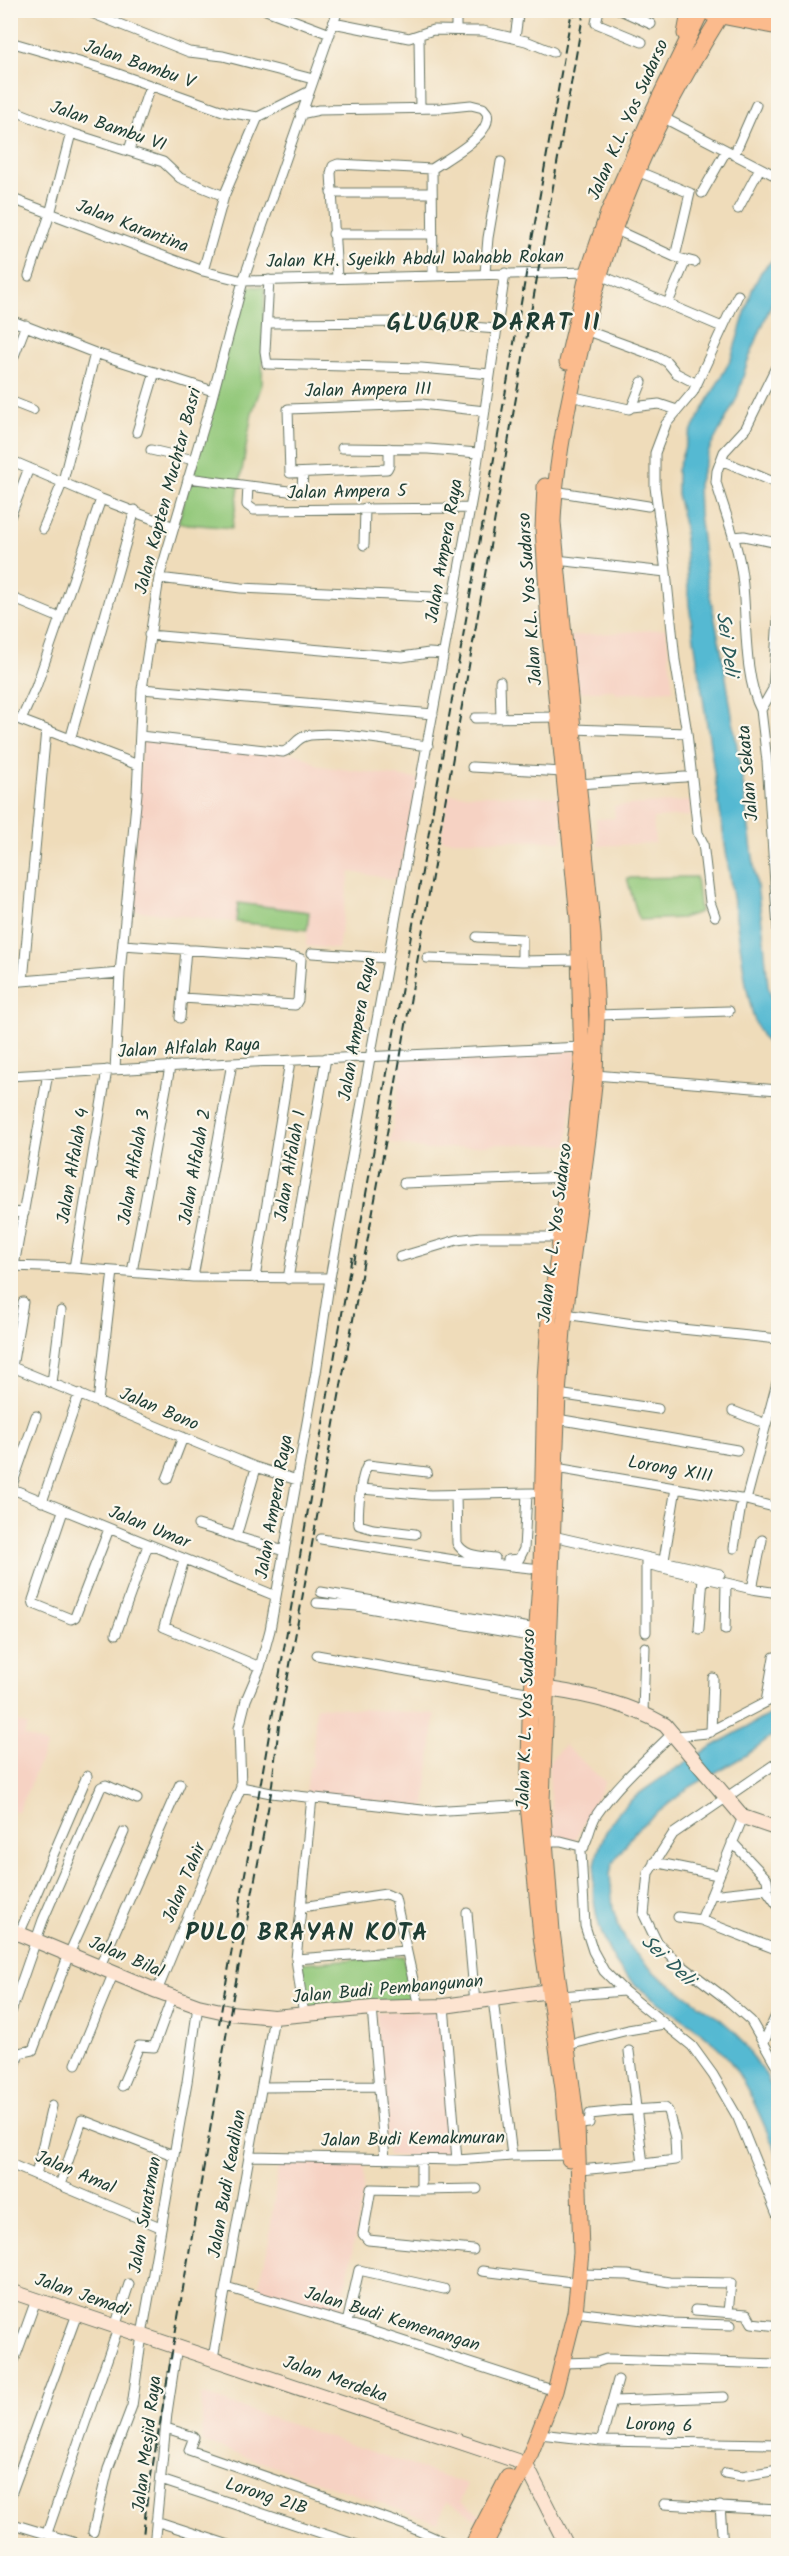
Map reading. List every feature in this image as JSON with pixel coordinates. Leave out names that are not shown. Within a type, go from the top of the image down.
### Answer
[{"type":"main road","points":[[755,10],[778,17]]},
{"type":"main road","points":[[697,11],[722,14],[778,27]]},
{"type":"main road","name":"Jalan K.L. Yos Sudarso","points":[[587,877],[563,771],[560,717],[552,654],[543,511],[557,408],[608,213],[683,46],[688,18],[697,11]]},
{"type":"main road","name":"Jalan K.L. Yos Sudarso","points":[[580,960],[574,823],[578,784],[556,560],[553,522],[554,491],[594,273],[637,171],[722,14]]},
{"type":"main road","name":"Jalan K. L. Yos Sudarso","points":[[572,2126],[563,2089],[542,1801],[540,1691],[536,1633],[550,1467],[545,1379],[595,1075],[597,1015],[587,877]]},
{"type":"main road","name":"Jalan K. L. Yos Sudarso","points":[[550,1467],[557,1419],[565,1314],[569,1176],[580,1089],[582,1047],[580,960]]},
{"type":"main road","name":"Jalan K. L. Yos Sudarso","points":[[484,2546],[562,2362],[576,2278],[574,2245],[576,2160],[568,2045],[556,1993],[528,1805],[553,1536],[549,1494]]},
{"type":"main road","name":"Jalan K. L. Yos Sudarso","points":[[472,2546],[540,2434],[570,2320]]},
{"type":"street","points":[[84,10],[189,52],[223,56],[312,79]]},
{"type":"street","points":[[266,10],[330,34]]},
{"type":"street","name":"Jalan Kapten Muchtar Basri","points":[[111,1070],[138,765],[142,689],[159,578],[243,280],[338,10]]},
{"type":"street","points":[[456,10],[456,30]]},
{"type":"street","points":[[599,10],[596,23],[642,42]]},
{"type":"street","points":[[620,10],[651,24]]},
{"type":"street","points":[[514,38],[518,15]]},
{"type":"street","points":[[333,23],[409,38],[433,30],[494,32],[553,52]]},
{"type":"street","points":[[419,36],[420,108]]},
{"type":"street","name":"Jalan Bambu V","points":[[10,42],[107,70],[226,112],[258,117]]},
{"type":"street","points":[[129,150],[150,86]]},
{"type":"street","points":[[203,272],[224,196],[258,117],[308,92]]},
{"type":"street","points":[[702,193],[730,153],[756,105]]},
{"type":"street","points":[[300,114],[319,110],[479,106],[488,113],[488,126],[480,135],[432,169],[338,164],[332,169],[331,194],[337,278]]},
{"type":"street","name":"Jalan Bambu VI","points":[[10,109],[71,133],[163,162],[180,178],[224,196]]},
{"type":"street","points":[[664,118],[778,177]]},
{"type":"street","points":[[29,276],[50,214],[71,133]]},
{"type":"street","points":[[485,273],[488,238],[501,162]]},
{"type":"street","points":[[738,209],[760,168]]},
{"type":"street","points":[[432,169],[432,274]]},
{"type":"street","points":[[637,171],[690,193],[675,257]]},
{"type":"street","points":[[331,194],[432,193]]},
{"type":"street","name":"Jalan Karantina","points":[[10,198],[203,272],[243,280]]},
{"type":"street","points":[[614,229],[675,257],[690,261],[668,303]]},
{"type":"street","points":[[333,234],[431,234]]},
{"type":"street","name":"Jalan Ampera Raya","points":[[241,1787],[239,1728],[246,1700],[260,1667],[276,1596],[316,1372],[330,1278],[434,714],[442,654],[485,411],[505,273]]},
{"type":"street","points":[[594,273],[722,327]]},
{"type":"street","name":"Jalan KH. Syeikh Abdul Wahabb Rokan","points":[[243,280],[432,274],[594,273]]},
{"type":"street","points":[[269,280],[265,351],[268,365],[421,368],[490,374]]},
{"type":"street","points":[[715,916],[703,843],[698,833],[687,733],[675,660],[654,460],[662,431],[698,384],[738,295]]},
{"type":"street","points":[[10,320],[95,353],[213,391]]},
{"type":"street","points":[[268,323],[408,322],[496,329]]},
{"type":"street","points":[[10,366],[26,325]]},
{"type":"street","points":[[585,330],[656,356],[667,362],[676,373],[698,384]]},
{"type":"street","points":[[43,530],[63,481],[95,353]]},
{"type":"street","points":[[761,710],[754,690],[742,573],[716,482],[721,460],[727,447],[746,428],[774,381],[778,363]]},
{"type":"street","points":[[137,432],[155,372]]},
{"type":"street","points":[[632,407],[642,382]]},
{"type":"street","points":[[570,396],[625,408],[659,404],[677,410]]},
{"type":"street","points":[[10,401],[33,410]]},
{"type":"street","name":"Jalan Ampera III","points":[[303,473],[290,472],[288,409],[421,404],[485,411]]},
{"type":"street","points":[[342,448],[478,453]]},
{"type":"street","points":[[188,478],[299,491],[303,486],[303,473],[387,469],[389,448]]},
{"type":"street","points":[[152,450],[194,460]]},
{"type":"street","points":[[10,460],[174,527]]},
{"type":"street","points":[[721,460],[778,484]]},
{"type":"street","points":[[10,517],[29,468]]},
{"type":"street","name":"Jalan Ampera 5","points":[[248,486],[247,506],[254,510],[469,508]]},
{"type":"street","points":[[554,491],[648,506]]},
{"type":"street","points":[[21,720],[36,687],[101,499]]},
{"type":"street","points":[[364,544],[365,508]]},
{"type":"street","points":[[69,740],[135,510]]},
{"type":"street","points":[[733,537],[744,536],[778,543]]},
{"type":"street","points":[[556,560],[666,572]]},
{"type":"street","points":[[159,578],[241,588],[453,598]]},
{"type":"street","points":[[10,597],[60,618]]},
{"type":"street","name":"Jalan Sekata","points":[[778,618],[776,674],[772,693],[761,710],[775,862],[778,930]]},
{"type":"street","points":[[149,635],[402,657],[429,653],[442,654]]},
{"type":"street","points":[[500,681],[501,718]]},
{"type":"street","points":[[142,689],[434,714]]},
{"type":"street","points":[[10,716],[138,765]]},
{"type":"street","points":[[475,718],[560,717]]},
{"type":"street","points":[[573,729],[687,733]]},
{"type":"street","points":[[23,981],[46,730]]},
{"type":"street","points":[[140,736],[283,752],[300,738],[323,734],[428,746]]},
{"type":"street","points":[[767,761],[778,761]]},
{"type":"street","points":[[472,767],[563,771]]},
{"type":"street","points":[[578,784],[685,777]]},
{"type":"street","points":[[477,937],[522,939],[522,961]]},
{"type":"street","points":[[123,945],[295,957],[299,958],[301,963],[298,1000],[295,1005],[182,998]]},
{"type":"street","points":[[180,1018],[186,949]]},
{"type":"street","points":[[312,953],[388,958]]},
{"type":"street","points":[[427,958],[580,960]]},
{"type":"street","points":[[10,982],[120,973]]},
{"type":"street","points":[[597,1015],[729,1011]]},
{"type":"street","name":"Jalan Alfalah Raya","points":[[10,1076],[326,1058],[582,1047]]},
{"type":"street","name":"Jalan Alfalah 1","points":[[288,1279],[326,1058]]},
{"type":"street","points":[[255,1278],[290,1061]]},
{"type":"street","name":"Jalan Alfalah 2","points":[[193,1277],[232,1063]]},
{"type":"street","name":"Jalan Alfalah 3","points":[[132,1272],[170,1067]]},
{"type":"street","name":"Jalan Alfalah 4","points":[[74,1268],[111,1070]]},
{"type":"street","points":[[48,1073],[24,1213],[12,1266],[193,1277],[330,1278]]},
{"type":"street","points":[[595,1075],[778,1090]]},
{"type":"street","points":[[404,1183],[569,1176]]},
{"type":"street","points":[[10,1212],[24,1213]]},
{"type":"street","points":[[400,1257],[457,1240],[480,1237],[566,1246]]},
{"type":"street","points":[[98,1402],[113,1271]]},
{"type":"street","points":[[11,1367],[23,1302]]},
{"type":"street","points":[[52,1383],[61,1311]]},
{"type":"street","points":[[565,1314],[633,1324],[778,1339]]},
{"type":"street","name":"Jalan Bono","points":[[11,1367],[256,1467],[297,1480]]},
{"type":"street","points":[[734,1548],[744,1499],[778,1379]]},
{"type":"street","points":[[42,1502],[79,1394]]},
{"type":"street","points":[[558,1394],[658,1409]]},
{"type":"street","points":[[733,1411],[766,1424]]},
{"type":"street","points":[[11,1489],[36,1416]]},
{"type":"street","points":[[557,1419],[737,1450]]},
{"type":"street","points":[[166,1479],[183,1437]]},
{"type":"street","points":[[415,1534],[360,1526],[358,1509],[365,1467],[368,1465],[427,1472]]},
{"type":"street","points":[[236,1536],[256,1467]]},
{"type":"street","name":"Lorong XIII","points":[[550,1467],[744,1499],[778,1508]]},
{"type":"street","points":[[664,1560],[676,1488]]},
{"type":"street","name":"Jalan Umar","points":[[11,1489],[276,1596]]},
{"type":"street","points":[[362,1489],[456,1495],[549,1494]]},
{"type":"street","points":[[456,1495],[460,1548],[469,1554],[514,1561],[519,1559],[524,1549],[527,1494]]},
{"type":"street","points":[[63,1511],[33,1600],[34,1604],[60,1616],[71,1619],[75,1617],[109,1529]]},
{"type":"street","points":[[198,1525],[284,1551]]},
{"type":"street","points":[[553,1536],[726,1583],[778,1593]]},
{"type":"street","points":[[321,1539],[454,1560],[541,1569]]},
{"type":"street","points":[[752,1589],[762,1540]]},
{"type":"street","points":[[116,1634],[148,1545]]},
{"type":"street","points":[[184,1560],[164,1628],[260,1667]]},
{"type":"street","points":[[646,1560],[664,1560],[720,1574]]},
{"type":"street","points":[[646,1560],[646,1632]]},
{"type":"street","points":[[699,1629],[703,1577]]},
{"type":"street","points":[[725,1630],[726,1583]]},
{"type":"street","points":[[321,1592],[536,1633]]},
{"type":"street","points":[[317,1603],[336,1603],[536,1633]]},
{"type":"street","points":[[643,1713],[645,1647]]},
{"type":"street","points":[[317,1655],[540,1691],[579,1694],[643,1713],[665,1725],[675,1734],[724,1796],[743,1816],[778,1829]]},
{"type":"street","points":[[766,1702],[774,1657]]},
{"type":"street","points":[[711,1732],[713,1678]]},
{"type":"street","points":[[778,1696],[711,1732],[675,1734],[623,1780],[597,1814],[580,1854],[585,1926],[593,1951],[604,1971],[624,1991],[692,2046],[713,2075],[738,2118],[778,2217]]},
{"type":"street","points":[[778,1762],[724,1796],[673,1833],[654,1862],[645,1883],[644,1915],[657,1942],[744,2015],[764,2042],[778,2068]]},
{"type":"street","points":[[15,1932],[87,1776]]},
{"type":"street","points":[[100,1966],[180,1784]]},
{"type":"street","points":[[10,2015],[49,1904],[101,1787],[106,1785],[137,1799]]},
{"type":"street","points":[[241,1787],[271,1793],[431,1811],[528,1805]]},
{"type":"street","name":"Jalan Tahir","points":[[157,1991],[241,1787]]},
{"type":"street","points":[[304,2014],[296,1959],[312,1797]]},
{"type":"street","points":[[701,1920],[743,1816]]},
{"type":"street","points":[[10,2084],[19,2053],[33,2050],[69,1954],[124,1832]]},
{"type":"street","points":[[545,1841],[561,1841],[584,1846]]},
{"type":"street","points":[[732,1842],[767,1880],[766,1889]]},
{"type":"street","points":[[654,1862],[718,1875]]},
{"type":"street","points":[[711,1894],[766,1889]]},
{"type":"street","points":[[766,1889],[778,1906]]},
{"type":"street","points":[[302,1907],[392,1895],[395,1898],[419,2007]]},
{"type":"street","points":[[467,1913],[475,2003]]},
{"type":"street","points":[[678,1917],[701,1920],[778,1950]]},
{"type":"street","name":"Jalan Bilal","points":[[15,1932],[172,1997],[230,2013]]},
{"type":"street","points":[[296,1959],[406,1951]]},
{"type":"street","points":[[76,2064],[114,1972]]},
{"type":"street","points":[[556,1993],[624,1991]]},
{"type":"street","name":"Jalan Budi Pembangunan","points":[[230,2013],[273,2017],[372,2008],[444,2006],[556,1993]]},
{"type":"street","points":[[122,2086],[139,2046],[154,2047],[172,1997]]},
{"type":"street","points":[[493,2000],[512,2156]]},
{"type":"street","name":"Jalan Suratman","points":[[93,2532],[108,2469],[132,2406],[198,2006]]},
{"type":"street","points":[[444,2006],[457,2160]]},
{"type":"street","points":[[372,2008],[385,2159]]},
{"type":"street","points":[[764,2042],[776,2022],[778,2011]]},
{"type":"street","name":"Jalan Budi Keadilan","points":[[213,2358],[273,2017]]},
{"type":"street","points":[[568,2045],[628,2030],[664,2024]]},
{"type":"street","points":[[629,2051],[643,2164]]},
{"type":"street","points":[[262,2087],[379,2086]]},
{"type":"street","points":[[36,2175],[52,2106]]},
{"type":"street","name":"Jalan Budi Kemakmuran","points":[[249,2156],[457,2160],[512,2156],[643,2164],[674,2162],[678,2158],[667,2109],[635,2110]]},
{"type":"street","points":[[572,2126],[589,2123],[590,2115],[635,2110]]},
{"type":"street","points":[[60,2185],[82,2120],[173,2155]]},
{"type":"street","points":[[421,2160],[422,2190]]},
{"type":"street","name":"Jalan Amal","points":[[10,2164],[160,2227]]},
{"type":"street","points":[[473,2250],[368,2240],[363,2234],[371,2189],[477,2189]]},
{"type":"street","points":[[347,2323],[359,2270],[444,2289]]},
{"type":"street","points":[[482,2271],[576,2278],[628,2275],[676,2282],[730,2283],[728,2312]]},
{"type":"street","points":[[47,2533],[129,2284]]},
{"type":"street","name":"Jalan Budi Kemenangan","points":[[226,2287],[347,2323],[551,2390]]},
{"type":"street","name":"Jalan Jemadi","points":[[10,2291],[142,2335]]},
{"type":"street","points":[[10,2372],[13,2358],[36,2300]]},
{"type":"street","points":[[695,2310],[747,2314],[752,2323],[778,2326]]},
{"type":"street","points":[[10,2497],[77,2314]]},
{"type":"street","points":[[570,2320],[731,2325]]},
{"type":"street","name":"Jalan Merdeka","points":[[142,2335],[521,2463]]},
{"type":"street","name":"Jalan Mesjid Raya","points":[[154,2546],[177,2346]]},
{"type":"street","points":[[562,2362],[597,2362],[606,2359],[778,2364]]},
{"type":"street","points":[[601,2441],[618,2380]]},
{"type":"street","points":[[614,2401],[724,2397]]},
{"type":"street","points":[[166,2428],[194,2437],[189,2450],[405,2525],[453,2546]]},
{"type":"street","name":"Lorong 6","points":[[540,2434],[601,2441],[778,2444]]},
{"type":"street","points":[[521,2463],[567,2546]]},
{"type":"street","points":[[725,2473],[742,2476],[778,2470]]},
{"type":"street","name":"Lorong 21B","points":[[161,2480],[360,2546]]},
{"type":"street","points":[[664,2504],[778,2510]]},
{"type":"street","points":[[720,2506],[723,2546]]},
{"type":"street","points":[[156,2521],[232,2546]]},
{"type":"street","points":[[10,2537],[12,2523],[73,2542]]},
{"type":"shaded area","points":[[666,629],[673,690],[616,694],[614,690],[576,692],[570,636]]},
{"type":"shaded area","points":[[142,738],[299,754],[320,766],[419,779],[399,880],[350,872],[338,949],[306,946],[307,930],[130,910]]},
{"type":"shaded area","points":[[448,794],[560,797],[563,841],[441,840]]},
{"type":"shaded area","points":[[690,801],[691,816],[653,818],[655,843],[598,846],[596,819],[615,818],[614,806]]},
{"type":"shaded area","points":[[577,1050],[568,1145],[497,1144],[427,1150],[390,1142],[403,1059]]},
{"type":"shaded area","points":[[316,1706],[435,1714],[425,1807],[306,1793],[309,1767],[312,1767]]},
{"type":"shaded area","points":[[11,1719],[28,1726],[24,1736],[47,1745],[18,1812],[11,1810]]},
{"type":"shaded area","points":[[564,1745],[605,1782],[573,1843],[554,1837],[548,1763]]},
{"type":"shaded area","points":[[441,2010],[453,2157],[388,2156],[376,2012]]},
{"type":"shaded area","points":[[279,2160],[364,2163],[363,2194],[340,2317],[257,2292],[268,2248]]},
{"type":"shaded area","points":[[201,2394],[467,2484],[460,2502],[483,2515],[480,2520],[446,2502],[438,2523],[203,2442]]},
{"type":"green space","points":[[245,286],[265,287],[262,384],[252,413],[232,528],[178,523]]},
{"type":"green space","points":[[696,877],[700,912],[682,918],[639,920],[627,878]]},
{"type":"green space","points":[[238,903],[309,912],[307,930],[236,922]]},
{"type":"green space","points":[[403,1956],[414,2004],[306,2011],[301,1963]]},
{"type":"water","points":[[778,254],[778,288],[747,363],[737,398],[710,448],[698,484],[699,514],[707,580],[724,665],[743,784],[763,930],[768,986],[778,1019],[778,1053],[770,1047],[759,1031],[752,1013],[746,984],[689,605],[684,525],[677,494],[677,470],[689,435],[731,359],[752,290],[761,272]]},
{"type":"water","points":[[778,1710],[778,1731],[746,1755],[690,1787],[636,1830],[612,1864],[610,1875],[613,1909],[620,1930],[631,1949],[656,1974],[736,2033],[766,2075],[778,2105],[778,2157],[751,2097],[725,2055],[703,2034],[641,1989],[621,1970],[606,1945],[599,1926],[593,1887],[595,1864],[601,1843],[611,1822],[626,1804],[687,1762]]},
{"type":"railway","points":[[354,1263],[572,10]]},
{"type":"railway","points":[[142,2546],[147,2499],[230,2013],[271,1793],[279,1725],[386,1139],[584,10]]},
{"type":"railway","points":[[219,2024],[352,1256]]},
{"type":"district","name":"GLUGUR DARAT II","points":[[494,323]]},
{"type":"district","name":"PULO BRAYAN KOTA","points":[[307,1933]]},
{"type":"water label","name":"Sei Deli","points":[[726,644]]},
{"type":"water label","name":"Sei Deli","points":[[667,1961]]}]
